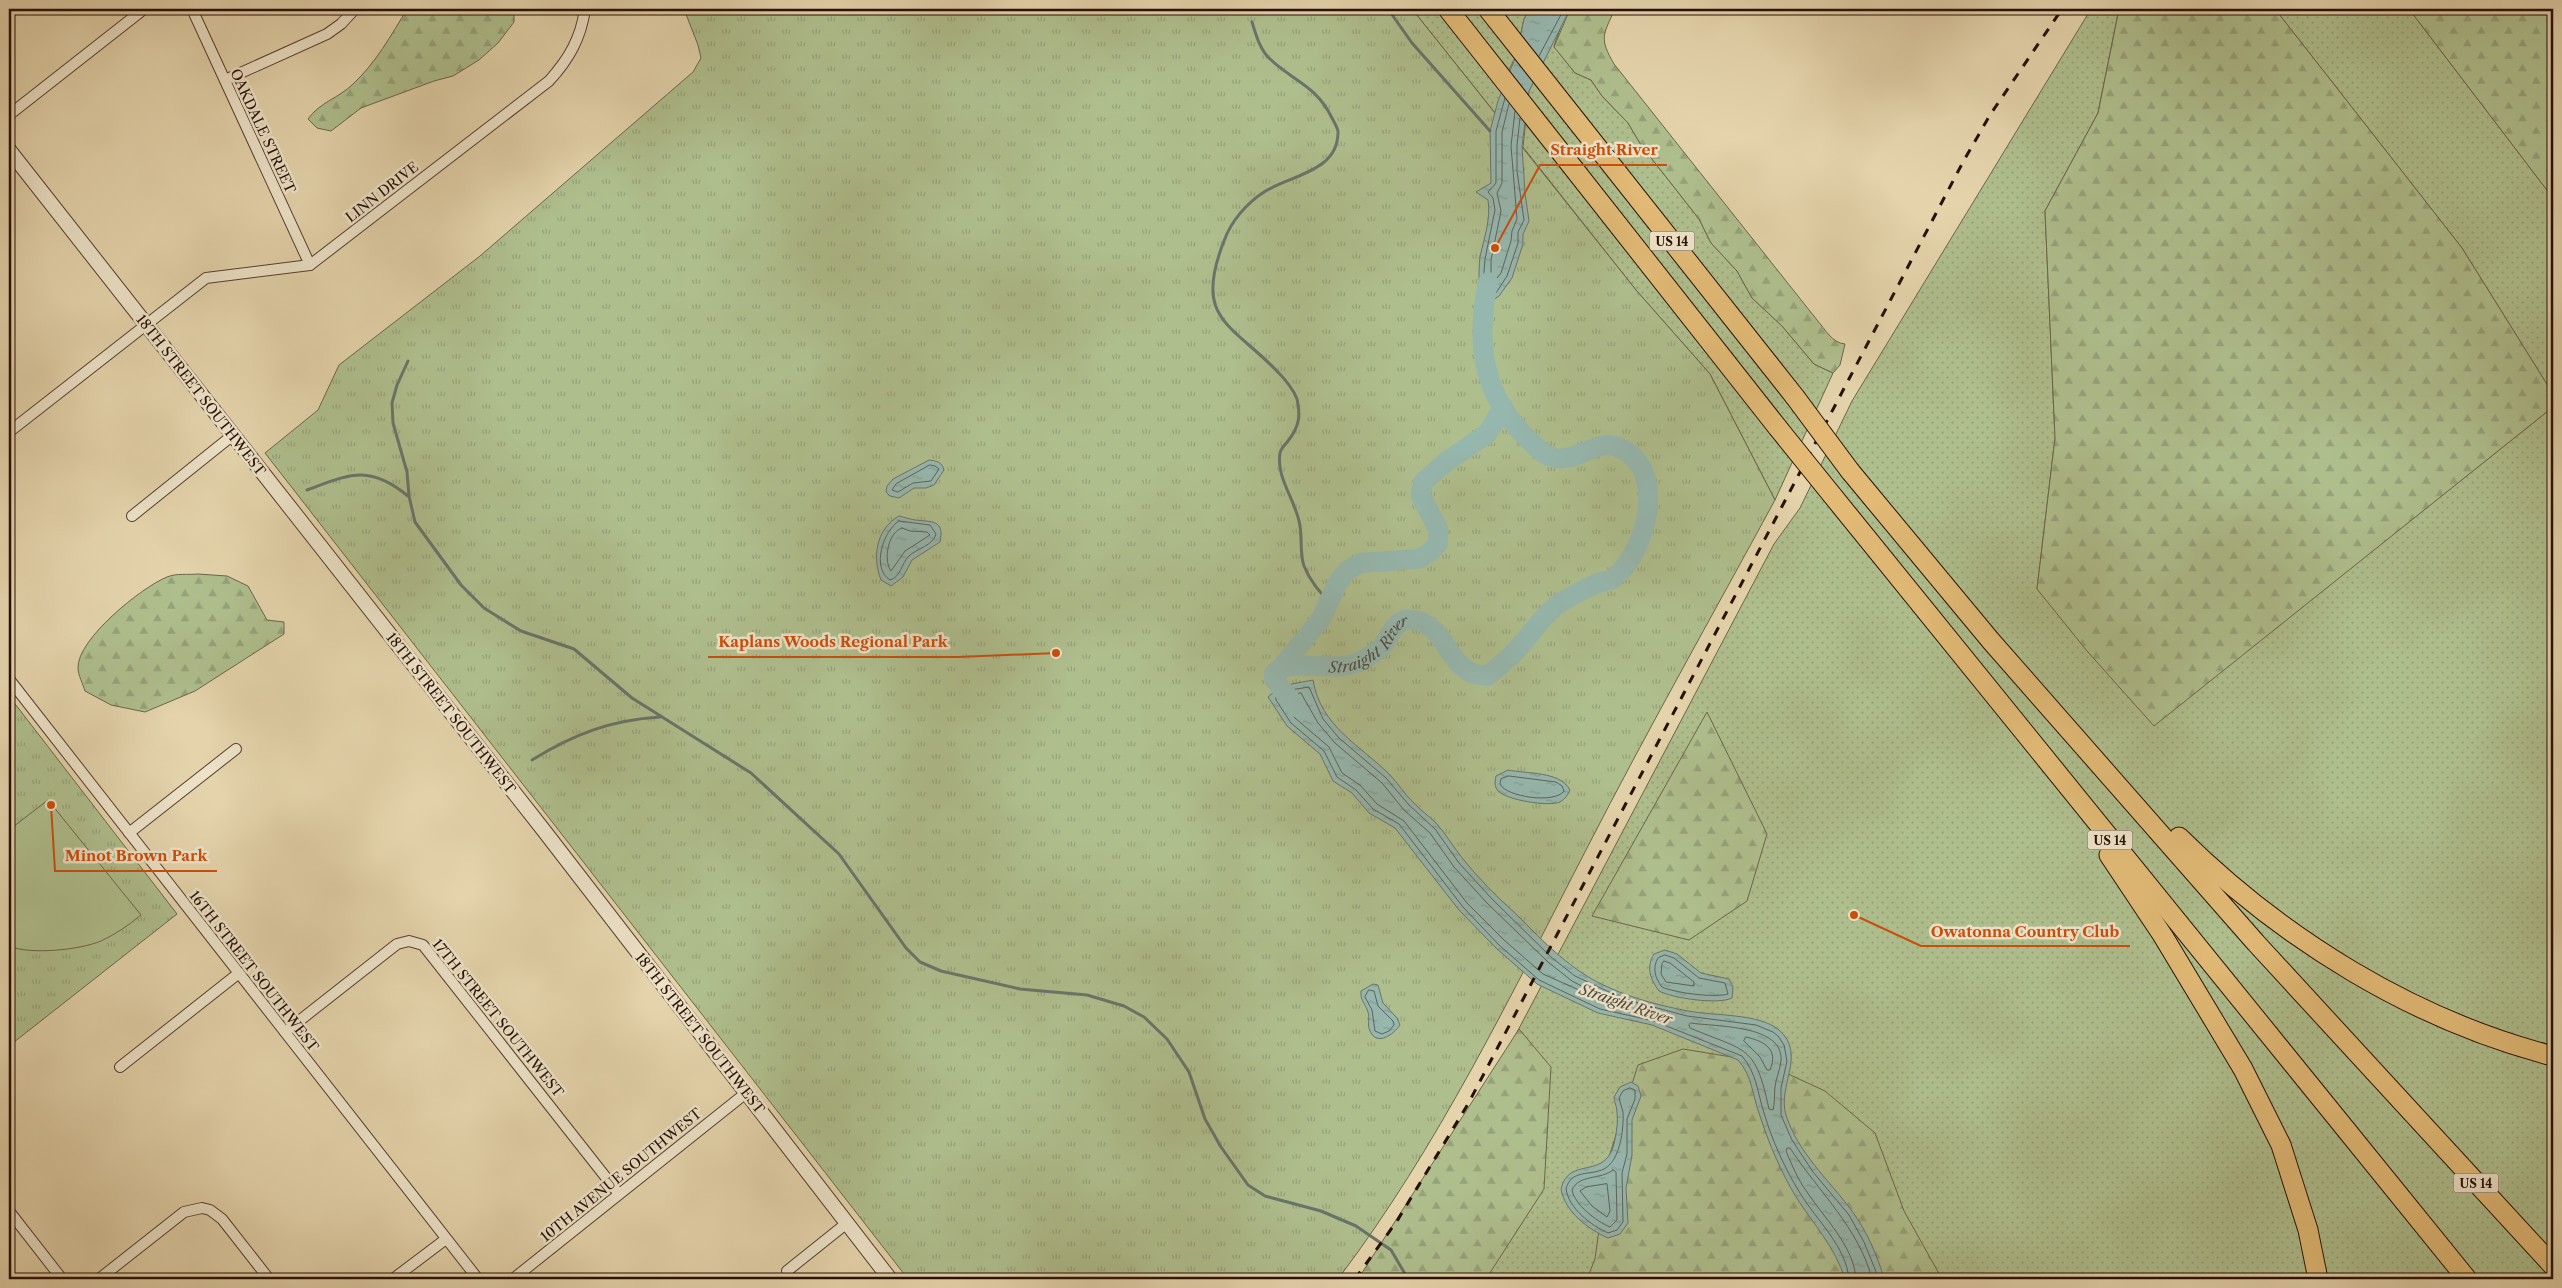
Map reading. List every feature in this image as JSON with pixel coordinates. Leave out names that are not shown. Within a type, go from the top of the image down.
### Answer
[{"type":"highway","name":"US 14","points":[[1448,9],[1778,428],[2467,1279]]},
{"type":"highway","name":"US 14","points":[[1488,9],[1794,396],[1850,471],[1991,641],[2068,726],[2256,943],[2553,1266]]},
{"type":"highway","points":[[2068,726],[2196,854],[2264,913],[2348,969],[2429,1012],[2521,1048],[2553,1056]]},
{"type":"highway","points":[[2042,756],[2163,936],[2243,1069],[2281,1145],[2308,1230],[2318,1279]]},
{"type":"street","points":[[9,115],[144,9]]},
{"type":"street","name":"OAKDALE STREET","points":[[192,9],[310,264]]},
{"type":"street","points":[[225,80],[327,34],[341,24],[355,9]]},
{"type":"street","name":"LINN DRIVE","points":[[9,432],[206,278],[310,264],[549,81],[572,52],[581,31],[585,9]]},
{"type":"street","name":"18TH STREET SOUTHWEST","points":[[9,150],[890,1279]]},
{"type":"street","points":[[132,516],[233,435]]},
{"type":"street","name":"16TH STREET SOUTHWEST","points":[[9,679],[478,1279]]},
{"type":"street","points":[[129,833],[236,749]]},
{"type":"street","name":"17TH STREET SOUTHWEST","points":[[285,1032],[397,944],[409,941],[423,945],[619,1194]]},
{"type":"street","points":[[120,1067],[238,973]]},
{"type":"street","name":"10TH AVENUE SOUTHWEST","points":[[513,1279],[746,1093]]},
{"type":"street","points":[[99,1279],[184,1212],[202,1208],[210,1210],[222,1219],[269,1279]]},
{"type":"street","points":[[9,1211],[62,1279]]},
{"type":"street","points":[[787,1271],[847,1223]]},
{"type":"street","points":[[394,1279],[446,1238]]},
{"type":"green space","points":[[407,9],[514,9],[514,22],[498,43],[479,60],[453,76],[434,81],[361,108],[331,131],[317,128],[308,119],[318,108],[348,89],[361,76],[383,48]]},
{"type":"green space","points":[[684,9],[1412,9],[1636,290],[1710,374],[1775,500],[1610,804],[1472,1069],[1408,1177],[1338,1279],[908,1279],[265,453],[318,410],[339,365],[480,256],[693,72],[701,58]]},
{"type":"green space","points":[[1412,9],[1529,10],[1524,19],[1516,56],[1508,72],[1496,114]]},
{"type":"green space","points":[[1570,9],[1615,9],[1604,36],[1606,48],[1614,64],[1826,331],[1836,341],[1845,344],[1840,365],[1833,373],[1814,364],[1782,326],[1752,298],[1737,271],[1711,243],[1699,219],[1641,145],[1628,123],[1602,96],[1591,80],[1575,73],[1554,47]]},
{"type":"green space","points":[[2091,9],[2119,9],[2098,113],[2045,211],[2055,438],[2037,589],[2154,725],[2553,407],[2553,1279],[1368,1279],[1495,1074],[1774,544],[1800,508],[1852,401]]},
{"type":"green space","points":[[2119,9],[2275,9],[2462,248],[2553,394],[2553,407],[2154,726],[2087,651],[2037,589],[2055,438],[2045,211],[2098,113]]},
{"type":"green space","points":[[2275,9],[2409,9],[2553,198],[2553,394],[2462,248]]},
{"type":"green space","points":[[2409,9],[2553,9],[2553,198]]},
{"type":"green space","points":[[1562,24],[1554,46],[1575,73],[1591,80],[1602,96],[1628,123],[1641,145],[1699,219],[1711,243],[1737,271],[1752,298],[1782,326],[1814,364],[1833,373],[1775,500],[1710,374],[1636,290],[1523,147],[1529,91]]},
{"type":"green space","points":[[198,574],[227,576],[248,586],[267,620],[284,622],[284,634],[195,691],[145,712],[111,705],[85,691],[78,668],[81,656],[88,643],[99,629],[142,591],[156,583],[171,576]]},
{"type":"green space","points":[[9,696],[177,914],[9,1046]]},
{"type":"green space","points":[[1707,712],[1767,834],[1747,901],[1689,940],[1592,916]]},
{"type":"green space","points":[[48,800],[141,915],[117,932],[92,944],[68,949],[41,951],[18,949],[9,946],[9,830]]},
{"type":"green space","points":[[1519,1029],[1551,1067],[1544,1189],[1486,1279],[1358,1279]]},
{"type":"green space","points":[[1683,1049],[1762,1062],[1825,1091],[1875,1133],[1904,1211],[1942,1279],[1587,1279],[1595,1259],[1609,1157],[1638,1065]]},
{"type":"water","points":[[1530,9],[1570,9],[1529,91],[1522,146],[1529,221],[1523,234],[1523,244],[1512,278],[1499,296],[1483,307],[1479,263],[1488,222],[1489,207],[1488,200],[1476,192],[1491,183],[1490,131],[1498,101],[1516,56],[1524,19]]},
{"type":"water","points":[[929,460],[939,462],[944,470],[934,485],[926,488],[914,488],[899,498],[890,496],[886,492],[887,486],[893,479]]},
{"type":"water","points":[[899,516],[935,523],[939,525],[941,535],[940,542],[912,560],[903,577],[891,586],[881,580],[878,571],[878,544],[885,528]]},
{"type":"water","points":[[1313,680],[1317,696],[1333,723],[1390,775],[1410,799],[1436,823],[1488,888],[1548,946],[1571,965],[1596,981],[1638,999],[1698,1013],[1748,1018],[1760,1021],[1779,1030],[1787,1039],[1791,1049],[1790,1071],[1784,1104],[1791,1129],[1806,1154],[1862,1226],[1884,1279],[1845,1279],[1830,1246],[1796,1197],[1780,1168],[1757,1108],[1747,1073],[1738,1060],[1652,1025],[1598,1013],[1537,984],[1496,948],[1459,910],[1395,828],[1369,813],[1352,793],[1333,781],[1320,754],[1287,726],[1268,697],[1281,686]]},
{"type":"water","points":[[1508,770],[1551,776],[1559,779],[1570,790],[1560,802],[1547,804],[1518,800],[1498,791],[1495,784],[1496,776]]},
{"type":"water","points":[[1665,950],[1677,954],[1701,973],[1729,979],[1733,987],[1732,998],[1717,1001],[1695,1000],[1659,991],[1651,977],[1650,964],[1654,954]]},
{"type":"water","points":[[1373,984],[1378,985],[1383,1003],[1397,1018],[1400,1025],[1390,1035],[1381,1039],[1373,1036],[1370,1031],[1368,1012],[1361,997],[1361,991]]},
{"type":"water","points":[[1631,1082],[1638,1086],[1641,1096],[1632,1120],[1632,1155],[1626,1188],[1628,1223],[1620,1234],[1608,1238],[1578,1219],[1567,1205],[1561,1189],[1565,1179],[1572,1173],[1597,1165],[1605,1160],[1611,1152],[1617,1122],[1614,1097],[1620,1087]]},
{"type":"waterway","points":[[1388,9],[1412,43],[1490,131]]},
{"type":"waterway","points":[[1252,22],[1259,42],[1267,55],[1319,98],[1326,107],[1338,131],[1336,145],[1331,155],[1322,164],[1264,192],[1252,201],[1235,220],[1224,241],[1216,266],[1213,286],[1215,303],[1221,316],[1230,328],[1281,376],[1297,399],[1298,421],[1295,431],[1282,448],[1279,462],[1283,479],[1297,512],[1304,566],[1312,581],[1330,603]]},
{"type":"waterway","name":"Straight River","points":[[1296,707],[1274,679],[1274,673],[1282,668],[1292,666],[1335,667],[1356,663],[1379,650],[1395,626],[1408,620],[1414,620],[1433,629],[1464,668],[1474,674],[1487,676],[1513,654],[1551,610],[1575,594],[1614,578],[1626,566],[1636,549],[1643,531],[1648,491],[1644,473],[1635,459],[1620,448],[1612,445],[1596,447],[1572,457],[1555,458],[1546,455],[1525,436],[1510,419],[1499,402],[1485,364],[1483,345],[1484,303],[1488,282]]},
{"type":"waterway","points":[[408,361],[397,385],[392,403],[393,423],[407,472],[409,496],[415,522],[461,585],[484,608],[521,631],[574,649],[632,698],[751,773],[839,854],[906,948],[920,962],[941,971],[1020,989],[1087,995],[1124,1006],[1144,1017],[1167,1039],[1189,1072],[1205,1119],[1221,1147],[1248,1185],[1265,1196],[1321,1211],[1356,1226],[1391,1250],[1408,1279]]},
{"type":"waterway","points":[[1280,669],[1321,619],[1337,584],[1347,571],[1360,563],[1418,559],[1429,553],[1438,544],[1438,529],[1421,496],[1423,482],[1446,462],[1488,433],[1503,407]]},
{"type":"waterway","points":[[307,490],[348,476],[359,475],[382,479],[408,496]]},
{"type":"waterway","points":[[532,760],[563,743],[593,730],[625,721],[660,717]]},
{"type":"railway","points":[[1355,1279],[1397,1221],[1468,1104],[1963,162],[1990,115],[2062,9]]},
{"type":"place","name":"Straight River","points":[[1495,248]]},
{"type":"place","name":"Kaplans Woods Regional Park","points":[[1056,653]]},
{"type":"place","name":"Minot Brown Park","points":[[51,805]]},
{"type":"place","name":"Owatonna Country Club","points":[[1854,915]]}]
